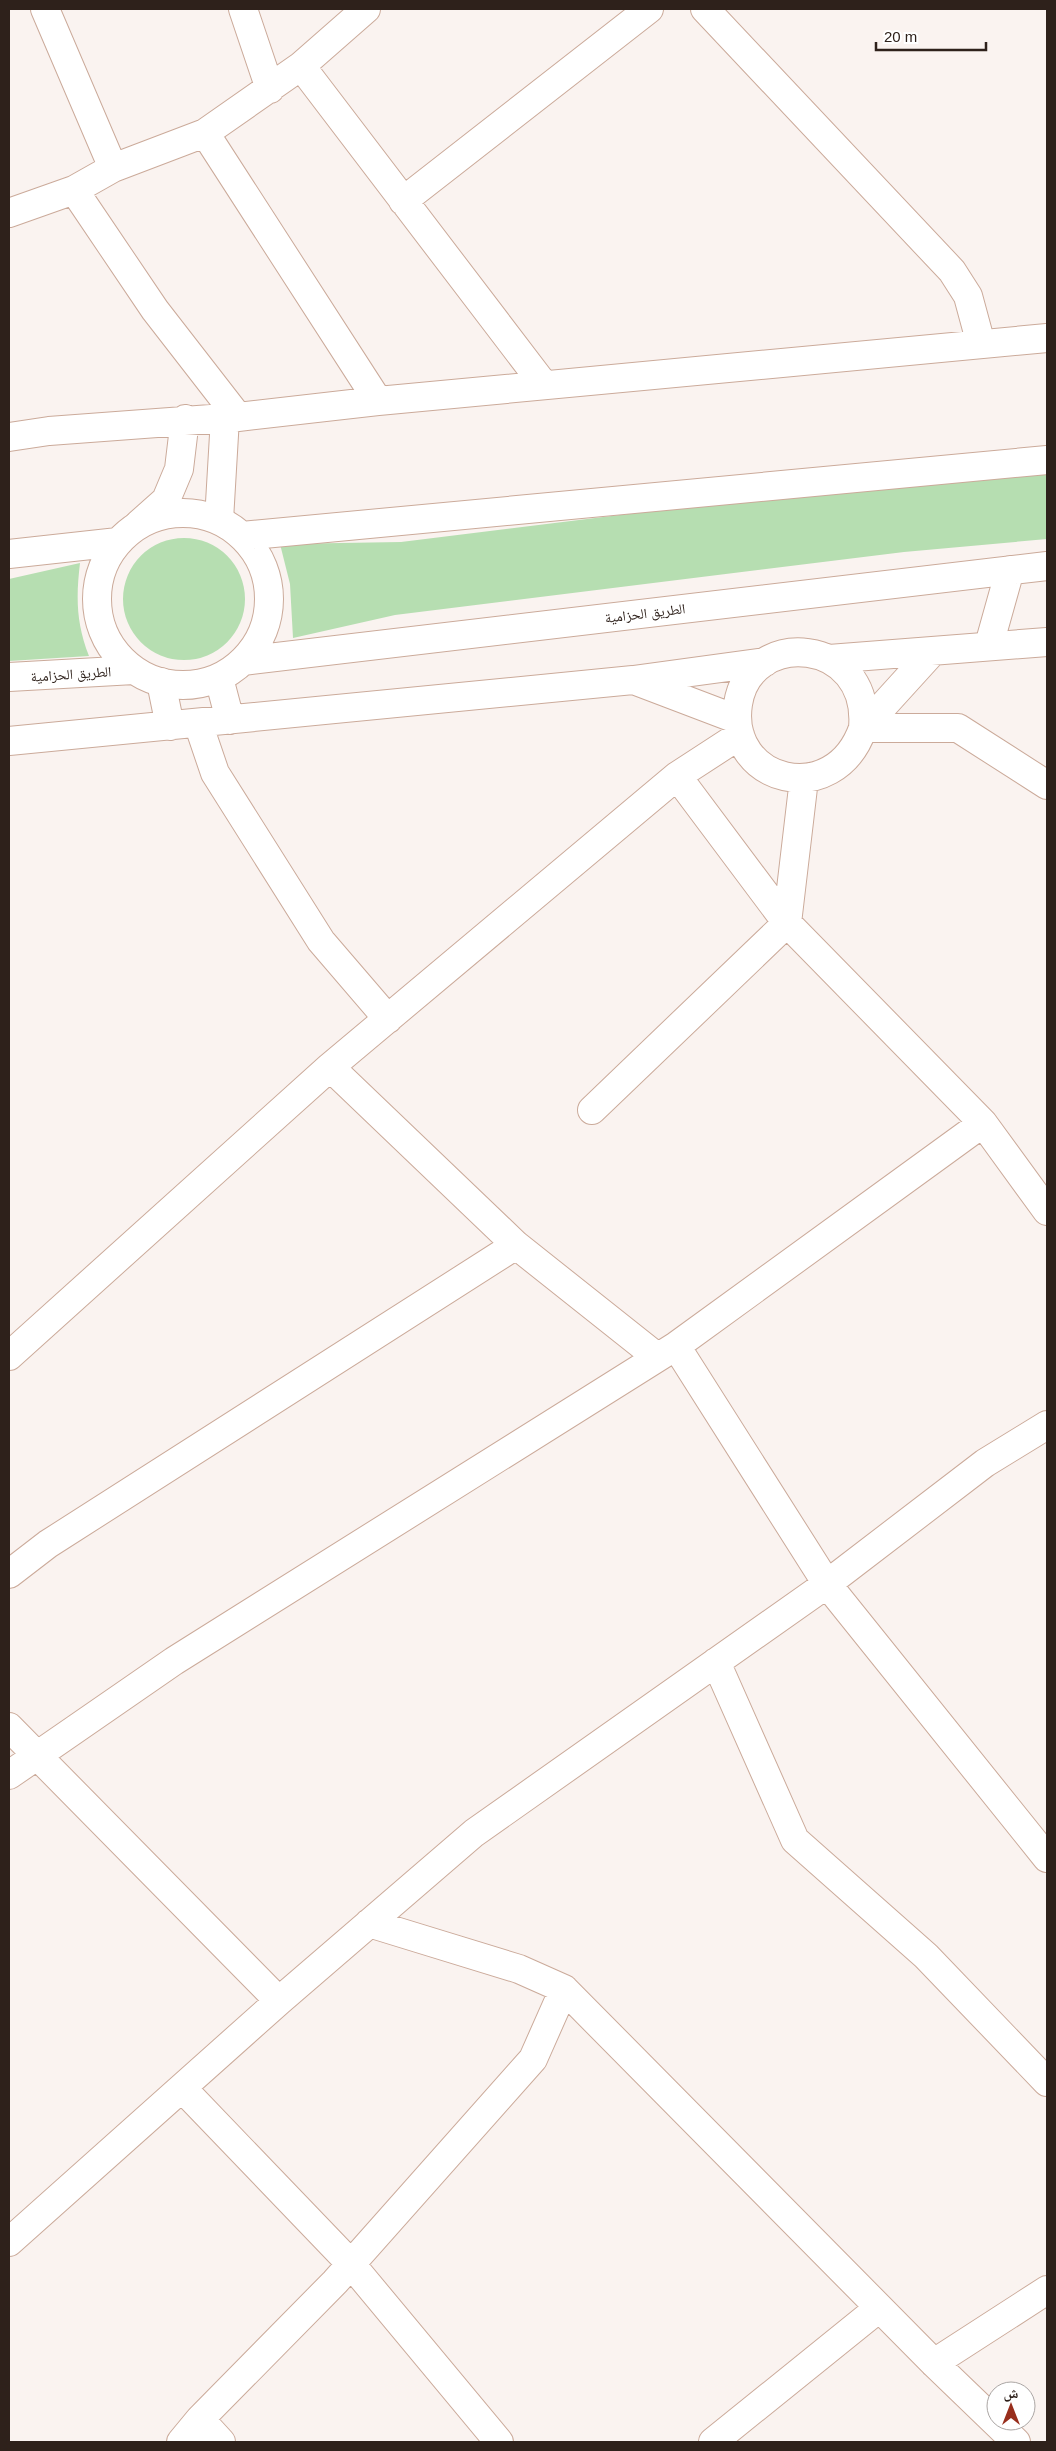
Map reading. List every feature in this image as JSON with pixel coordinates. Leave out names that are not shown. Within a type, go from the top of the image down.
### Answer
[{"type":"main road","points":[[45,9],[113,168]]},
{"type":"main road","points":[[243,9],[270,89]]},
{"type":"main road","points":[[9,213],[74,190],[113,168],[205,133],[301,66],[366,9]]},
{"type":"main road","points":[[403,201],[649,9]]},
{"type":"main road","points":[[704,9],[952,271],[968,296],[981,344]]},
{"type":"main road","points":[[301,66],[544,385]]},
{"type":"main road","points":[[205,133],[378,401]]},
{"type":"main road","points":[[74,190],[155,310],[231,417],[219,520]]},
{"type":"main road","points":[[9,437],[49,431],[184,419],[231,417],[378,401],[1047,338]]},
{"type":"main road","points":[[139,524],[166,500],[178,469],[184,419]]},
{"type":"main road","points":[[242,536],[1047,460]]},
{"type":"main road","name":"الطريق الحزامية","points":[[192,513],[219,520],[242,536],[259,558],[268,584],[268,612],[260,639],[243,661],[219,678],[190,685],[161,682],[134,670],[113,650],[100,623],[96,595],[103,566],[118,542],[139,524],[165,514],[192,513]]},
{"type":"main road","points":[[9,554],[118,542]]},
{"type":"main road","name":"الطريق الحزامية","points":[[243,661],[1047,566]]},
{"type":"main road","points":[[989,645],[1010,570]]},
{"type":"main road","points":[[829,659],[989,645],[1047,642]]},
{"type":"main road","points":[[862,728],[934,651]]},
{"type":"main road","points":[[9,741],[633,680],[765,662],[780,655],[796,652],[813,653],[829,659],[843,668],[854,681],[860,695],[864,712],[857,744],[848,757],[835,768],[820,776],[804,779],[787,778],[772,772],[758,762],[747,750],[738,727],[738,702],[743,687],[753,673],[765,662]]},
{"type":"main road","name":"الطريق الحزامية","points":[[9,677],[134,670]]},
{"type":"main road","points":[[219,678],[230,720]]},
{"type":"main road","points":[[633,680],[738,727]]},
{"type":"main road","points":[[161,682],[170,726]]},
{"type":"main road","points":[[198,723],[215,773],[322,941],[388,1019]]},
{"type":"main road","points":[[9,1356],[330,1068],[677,776],[738,727]]},
{"type":"main road","points":[[862,728],[958,728],[1047,785]]},
{"type":"main road","points":[[677,776],[787,923],[983,1123],[1047,1211]]},
{"type":"main road","points":[[592,1110],[787,923],[804,779]]},
{"type":"main road","points":[[330,1068],[516,1245],[666,1352],[827,1584],[1047,1858]]},
{"type":"main road","points":[[9,1776],[174,1661],[666,1352],[983,1123]]},
{"type":"main road","points":[[9,1574],[48,1544],[516,1245]]},
{"type":"main road","points":[[9,2242],[279,2001],[474,1833],[827,1584],[985,1464],[1047,1425]]},
{"type":"main road","points":[[716,1662],[796,1840],[926,1956],[1047,2082]]},
{"type":"main road","points":[[9,1728],[39,1756],[279,2001]]},
{"type":"main road","points":[[369,1923],[518,1969],[564,1989],[879,2308],[1016,2442]]},
{"type":"main road","points":[[181,2442],[200,2419],[351,2264],[533,2059],[564,1989]]},
{"type":"main road","points":[[182,2088],[351,2264],[499,2442]]},
{"type":"main road","points":[[934,2363],[1047,2290]]},
{"type":"main road","points":[[713,2442],[879,2308]]},
{"type":"main road","points":[[200,2419],[222,2442]]},
{"type":"green space","points":[[1047,469],[1047,539],[904,552],[395,615],[293,638],[290,584],[280,544],[401,542],[895,481]]},
{"type":"green space","points":[[184,538],[196,539],[207,543],[218,548],[227,556],[235,565],[240,576],[244,587],[244,611],[240,622],[235,633],[227,642],[218,650],[207,655],[196,659],[184,660],[172,659],[161,655],[150,650],[141,642],[133,633],[128,622],[124,611],[123,599],[124,587],[128,576],[133,565],[141,556],[150,548],[161,543],[172,539]]},
{"type":"green space","points":[[80,563],[78,587],[79,621],[89,656],[9,661],[9,579]]}]
